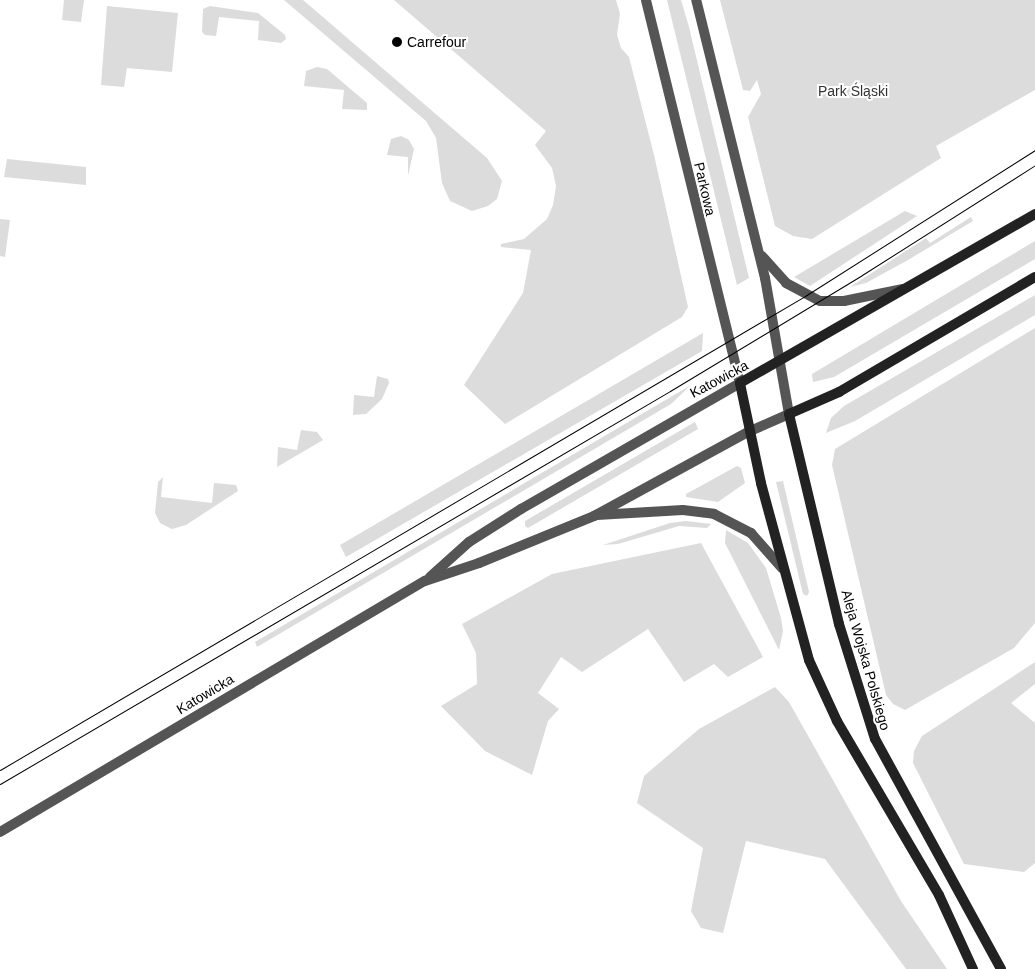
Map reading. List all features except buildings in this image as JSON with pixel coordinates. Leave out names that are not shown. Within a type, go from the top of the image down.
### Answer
[{"type":"main road","name":"Katowicka","points":[[740,383],[780,362],[1035,214]]},
{"type":"main road","name":"Katowicka","points":[[789,414],[839,392],[1035,277]]},
{"type":"main road","points":[[740,383],[748,432],[801,637],[829,706],[939,895],[973,969]]},
{"type":"main road","name":"Aleja Wojska Polskiego","points":[[789,414],[839,624],[875,739],[1001,969]]},
{"type":"street","name":"Parkowa","points":[[646,0],[740,383]]},
{"type":"street","points":[[696,0],[757,247],[780,362]]},
{"type":"street","points":[[757,247],[780,278],[805,296],[820,301],[844,301],[908,288]]},
{"type":"street","name":"Aleja Wojska Polskiego","points":[[780,362],[789,414]]},
{"type":"street","name":"Katowicka","points":[[0,832],[425,581],[469,542],[521,508],[740,383]]},
{"type":"street","name":"Katowicka","points":[[425,581],[479,563],[594,516],[748,432],[789,414]]},
{"type":"street","points":[[594,516],[683,510],[714,514],[751,533],[782,568]]},
{"type":"green space","points":[[64,0],[84,0],[81,22],[62,20]]},
{"type":"green space","points":[[284,0],[303,0],[487,158],[502,181],[497,199],[488,206],[472,211],[450,201],[442,183],[436,138],[426,121]]},
{"type":"green space","points":[[394,0],[616,0],[620,14],[617,35],[621,48],[629,57],[654,155],[688,307],[682,317],[505,424],[464,385],[523,293],[531,250],[501,247],[501,244],[524,239],[547,219],[553,205],[556,186],[552,168],[535,145],[546,131]]},
{"type":"green space","points":[[667,0],[681,0],[689,27],[749,278],[737,285]]},
{"type":"green space","name":"Park Śląski","points":[[720,0],[1035,0],[1035,90],[936,146],[941,158],[812,239],[793,236],[775,226],[748,117],[761,94],[757,80],[750,91],[743,90]]},
{"type":"green space","points":[[107,6],[178,13],[172,72],[127,68],[124,87],[101,85]]},
{"type":"green space","points":[[210,6],[258,13],[285,35],[286,39],[281,43],[258,40],[259,21],[219,17],[216,36],[205,35],[202,32],[203,9]]},
{"type":"green space","points":[[317,67],[327,69],[367,103],[367,110],[342,109],[344,90],[304,86],[306,71]]},
{"type":"green space","points":[[401,136],[409,140],[414,149],[408,176],[408,157],[387,155],[391,139]]},
{"type":"green space","points":[[7,159],[86,167],[86,185],[4,177]]},
{"type":"green space","points":[[905,211],[917,216],[810,286],[794,277]]},
{"type":"green space","points":[[971,217],[973,221],[908,260],[866,283],[850,287],[926,238],[930,243]]},
{"type":"green space","points":[[0,219],[10,220],[5,257],[0,256]]},
{"type":"green space","points":[[1035,241],[1035,259],[834,377],[813,382],[812,374]]},
{"type":"green space","points":[[1035,295],[1035,315],[855,421],[826,433],[831,418],[844,406]]},
{"type":"green space","points":[[1035,328],[1035,623],[1014,648],[905,710],[893,704],[886,695],[832,465],[835,449]]},
{"type":"green space","points":[[703,333],[702,351],[346,557],[340,545]]},
{"type":"green space","points":[[377,376],[388,379],[389,383],[382,399],[366,414],[353,415],[354,395],[374,397]]},
{"type":"green space","points":[[691,385],[671,404],[257,647],[255,642]]},
{"type":"green space","points":[[695,422],[698,429],[528,528],[525,526],[525,521]]},
{"type":"green space","points":[[301,430],[317,432],[323,440],[277,467],[278,447],[297,450]]},
{"type":"green space","points":[[737,466],[741,468],[745,483],[718,502],[686,497],[686,494]]},
{"type":"green space","points":[[163,477],[161,497],[212,503],[214,483],[236,485],[238,491],[186,525],[172,529],[160,523],[155,513],[158,482]]},
{"type":"green space","points":[[783,481],[809,592],[807,596],[803,594],[776,482]]},
{"type":"green space","points":[[686,521],[711,524],[707,528],[679,526],[618,544],[603,545],[670,523]]},
{"type":"green space","points":[[726,530],[748,543],[766,568],[781,618],[783,631],[779,650],[725,543]]},
{"type":"green space","points":[[701,543],[763,657],[728,677],[714,664],[684,682],[648,629],[582,672],[561,657],[538,693],[559,709],[548,721],[532,775],[485,751],[441,706],[477,684],[476,653],[462,624],[552,574]]},
{"type":"green space","points":[[1035,662],[1035,684],[1011,703],[1035,723],[1035,863],[1024,872],[964,864],[913,763],[914,751],[922,736]]},
{"type":"green space","points":[[775,687],[789,702],[901,901],[947,969],[906,969],[825,859],[746,841],[723,933],[701,928],[691,911],[703,848],[637,803],[644,776],[699,729]]},
{"type":"tram line","points":[[0,770],[805,296],[1035,150]]},
{"type":"tram line","points":[[0,784],[670,391],[862,275],[1035,165]]},
{"type":"place","name":"Carrefour","points":[[397,42]]}]
